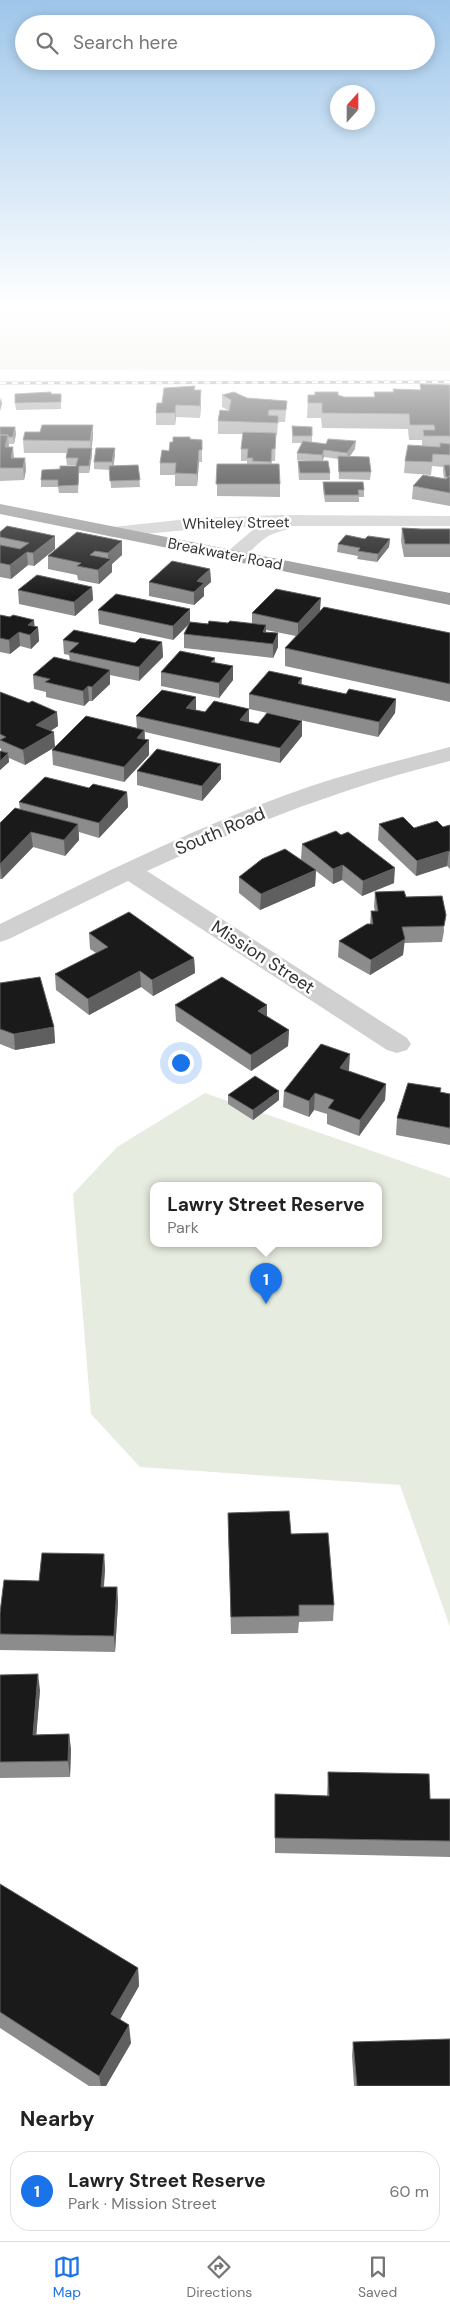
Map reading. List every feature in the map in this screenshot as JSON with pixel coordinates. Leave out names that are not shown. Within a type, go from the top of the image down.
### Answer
[{"type":"highway","name":"Breakwater Road","points":[[0,509],[450,598]]},
{"type":"street","name":"Whiteley Street","points":[[113,532],[151,526],[206,522],[450,522]]},
{"type":"street","name":"Whiteley Street","points":[[234,556],[261,532],[299,522]]},
{"type":"street","name":"South Road","points":[[0,934],[128,870],[247,819],[328,788],[450,754]]},
{"type":"street","name":"Mission Street","points":[[128,870],[397,1044]]},
{"type":"shaded area","points":[[205,1093],[450,1178],[450,1627],[400,1485],[140,1467],[91,1414],[73,1194],[117,1147]]},
{"type":"building","points":[[157,404],[200,404],[200,406],[176,405],[175,413],[156,413]]},
{"type":"building","points":[[230,404],[287,404],[286,410],[269,410],[268,415],[278,416],[278,423],[218,421],[220,410],[229,411]]},
{"type":"building","points":[[322,404],[450,404],[450,436],[424,436],[423,430],[435,430],[434,425],[410,425],[409,414],[322,413]]},
{"type":"building","points":[[42,425],[93,425],[90,441],[23,440],[25,432],[40,432]]},
{"type":"building","points":[[292,426],[312,427],[312,436],[293,436]]},
{"type":"building","points":[[0,427],[15,427],[13,437],[0,435]]},
{"type":"building","points":[[243,432],[276,433],[275,449],[272,449],[271,462],[252,461],[253,458],[247,458],[248,449],[241,449]]},
{"type":"building","points":[[0,435],[8,435],[5,447],[13,447],[11,458],[25,458],[23,468],[0,468]]},
{"type":"building","points":[[173,437],[190,437],[190,439],[202,440],[202,450],[199,450],[197,474],[175,473],[176,463],[160,463],[162,450],[169,451],[170,442],[173,442]]},
{"type":"building","points":[[328,439],[356,441],[347,453],[324,450],[322,455],[297,453],[303,441],[326,444]]},
{"type":"building","points":[[440,443],[450,444],[450,455],[433,454],[432,462],[405,461],[408,445],[440,447]]},
{"type":"building","points":[[68,448],[92,448],[89,466],[79,466],[78,485],[58,486],[58,480],[41,480],[42,470],[60,469],[60,466],[76,466],[78,458],[66,458]]},
{"type":"building","points":[[96,448],[115,448],[112,462],[94,462]]},
{"type":"building","points":[[338,456],[369,457],[371,472],[339,472]]},
{"type":"building","points":[[298,461],[328,461],[330,473],[300,473]]},
{"type":"building","points":[[217,464],[279,464],[280,484],[216,484]]},
{"type":"building","points":[[138,465],[140,480],[110,481],[109,466]]},
{"type":"building","points":[[444,465],[450,465],[449,477],[446,477]]},
{"type":"building","points":[[423,475],[446,479],[450,475],[450,493],[413,486]]},
{"type":"building","points":[[323,482],[363,482],[364,490],[358,490],[359,495],[325,495]]},
{"type":"building","points":[[7,526],[55,536],[33,553],[27,552],[10,565],[0,563],[0,545],[20,549],[29,543],[0,537],[0,532]]},
{"type":"building","points":[[402,528],[450,529],[450,544],[405,544]]},
{"type":"building","points":[[77,532],[122,541],[108,553],[95,551],[90,555],[111,559],[98,570],[77,566],[81,563],[48,556]]},
{"type":"building","points":[[346,535],[365,539],[368,536],[390,539],[378,554],[358,551],[360,548],[338,544]]},
{"type":"building","points":[[172,561],[210,569],[197,581],[204,583],[194,592],[149,582]]},
{"type":"building","points":[[37,575],[92,587],[74,602],[18,590]]},
{"type":"building","points":[[276,589],[321,598],[298,623],[252,613]]},
{"type":"building","points":[[116,594],[190,609],[173,626],[98,610]]},
{"type":"building","points":[[324,607],[450,633],[450,684],[285,648]]},
{"type":"building","points":[[0,615],[10,617],[13,615],[34,620],[28,625],[38,627],[30,635],[19,632],[9,640],[0,638]]},
{"type":"building","points":[[209,621],[266,625],[263,632],[278,633],[273,644],[184,634],[190,622],[208,624]]},
{"type":"building","points":[[74,630],[135,643],[140,638],[162,642],[139,667],[69,652],[79,643],[63,640]]},
{"type":"building","points":[[180,651],[215,658],[211,662],[233,666],[219,683],[161,672]]},
{"type":"building","points":[[54,657],[110,670],[92,687],[88,686],[83,691],[45,682],[50,679],[33,675]]},
{"type":"building","points":[[269,671],[302,678],[298,683],[303,685],[346,694],[349,689],[396,699],[379,722],[249,694]]},
{"type":"building","points":[[162,690],[196,697],[186,708],[205,712],[214,701],[249,709],[240,720],[258,724],[267,713],[302,721],[280,748],[136,716]]},
{"type":"building","points":[[0,692],[29,703],[32,701],[57,712],[36,725],[54,732],[23,750],[0,740],[6,737],[0,734]]},
{"type":"building","points":[[86,716],[144,730],[137,738],[149,740],[124,767],[52,750]]},
{"type":"building","points":[[157,749],[221,764],[202,786],[137,771]]},
{"type":"building","points":[[0,751],[8,753],[0,761]]},
{"type":"building","points":[[45,777],[89,788],[93,784],[127,792],[99,823],[19,802]]},
{"type":"building","points":[[15,808],[78,824],[64,840],[31,832],[0,864],[0,823]]},
{"type":"building","points":[[403,817],[414,828],[437,821],[443,827],[450,825],[450,852],[417,861],[379,824]]},
{"type":"building","points":[[336,831],[341,835],[348,832],[395,868],[363,881],[343,865],[333,869],[302,844]]},
{"type":"building","points":[[285,849],[316,870],[261,894],[239,877],[262,859]]},
{"type":"building","points":[[404,891],[406,897],[442,896],[446,915],[444,926],[402,927],[405,939],[371,960],[339,941],[367,924],[373,924],[371,911],[378,911],[375,892]]},
{"type":"building","points":[[129,912],[194,958],[152,980],[140,971],[88,999],[55,974],[108,947],[89,933]]},
{"type":"building","points":[[40,977],[54,1027],[14,1034],[0,1029],[0,983]]},
{"type":"building","points":[[222,977],[267,1005],[258,1011],[289,1030],[251,1055],[175,1005]]},
{"type":"building","points":[[321,1044],[350,1054],[340,1068],[386,1084],[360,1120],[328,1108],[334,1100],[315,1093],[309,1101],[284,1091]]},
{"type":"building","points":[[255,1076],[279,1091],[253,1110],[228,1095]]},
{"type":"building","points":[[408,1083],[441,1088],[440,1092],[450,1094],[450,1128],[397,1118]]},
{"type":"building","points":[[289,1511],[291,1534],[328,1533],[334,1605],[299,1605],[299,1616],[231,1617],[228,1513]]},
{"type":"building","points":[[42,1553],[104,1554],[101,1587],[117,1587],[114,1636],[0,1634],[0,1613],[4,1580],[39,1581]]},
{"type":"building","points":[[38,1674],[33,1735],[69,1734],[68,1761],[0,1762],[0,1675]]},
{"type":"building","points":[[328,1772],[429,1774],[430,1799],[450,1799],[450,1841],[275,1838],[275,1794],[329,1796]]},
{"type":"building","points":[[0,1884],[138,1968],[111,2014],[129,2025],[99,2076],[0,2012]]},
{"type":"building","points":[[450,2039],[450,2086],[357,2086],[353,2042]]},
{"type":"place","name":"Lawry Street Reserve","points":[[266,1304]]}]
